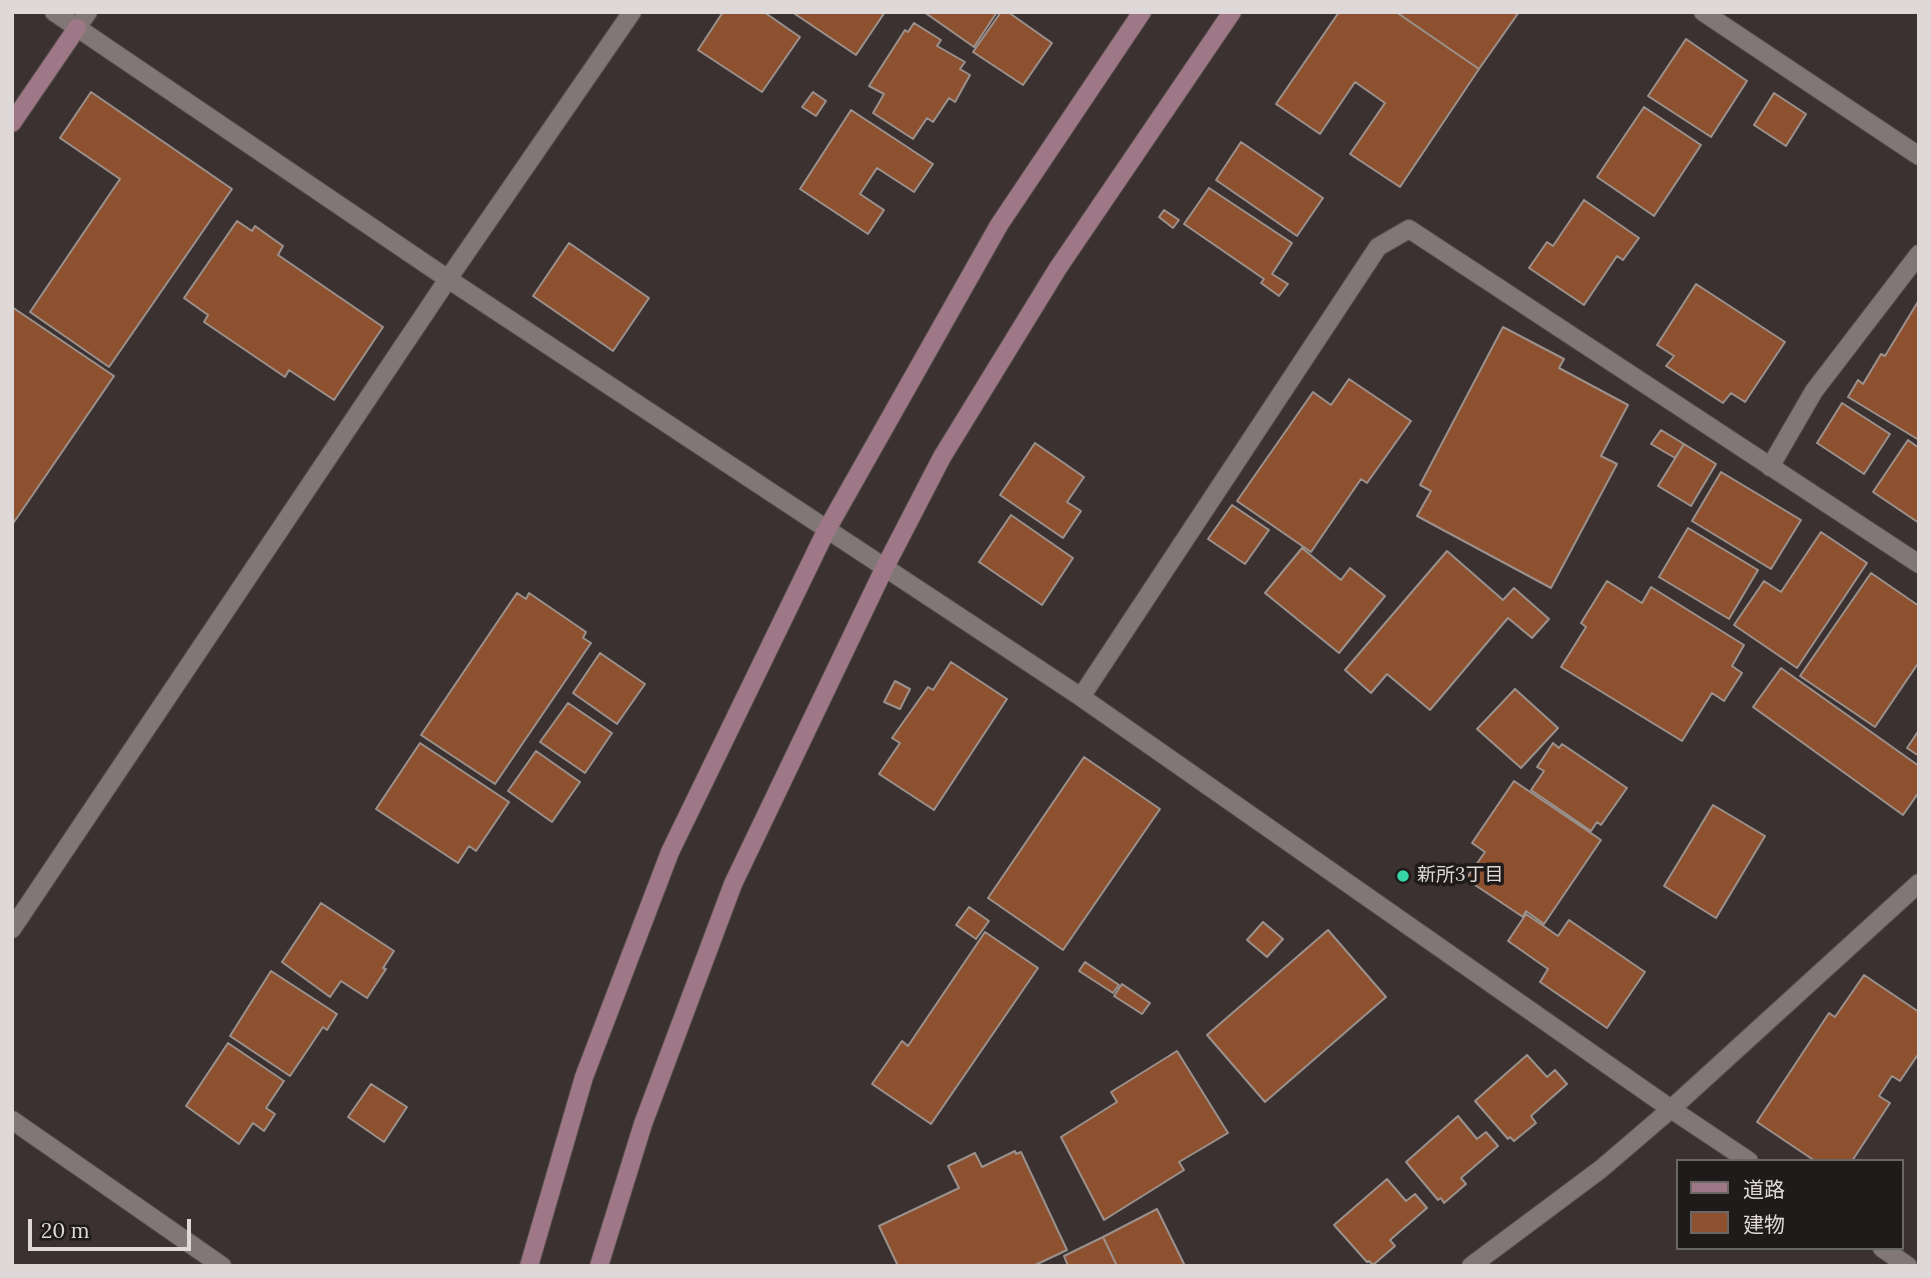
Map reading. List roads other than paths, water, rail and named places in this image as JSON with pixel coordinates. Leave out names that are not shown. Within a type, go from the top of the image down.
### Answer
[{"type":"street","points":[[54,12],[448,279],[1081,697],[1746,1159]]},
{"type":"street","points":[[12,123],[88,12]]},
{"type":"street","points":[[12,929],[448,279],[632,12]]},
{"type":"street","points":[[529,1266],[584,1077],[670,852],[826,531],[999,225],[1142,12]]},
{"type":"street","points":[[599,1266],[643,1124],[733,884],[884,569],[942,457],[1058,268],[1233,12]]},
{"type":"street","points":[[1703,12],[1919,156]]},
{"type":"street","points":[[1081,697],[1378,247],[1409,229],[1919,564]]},
{"type":"street","points":[[1770,467],[1814,391],[1919,254]]},
{"type":"street","points":[[1471,1266],[1601,1169],[1671,1109],[1919,883]]},
{"type":"street","points":[[12,1120],[222,1266]]},
{"type":"street","points":[[1885,1250],[1908,1266]]},
{"type":"place","name":"新所3丁目","points":[[1403,876]]}]
